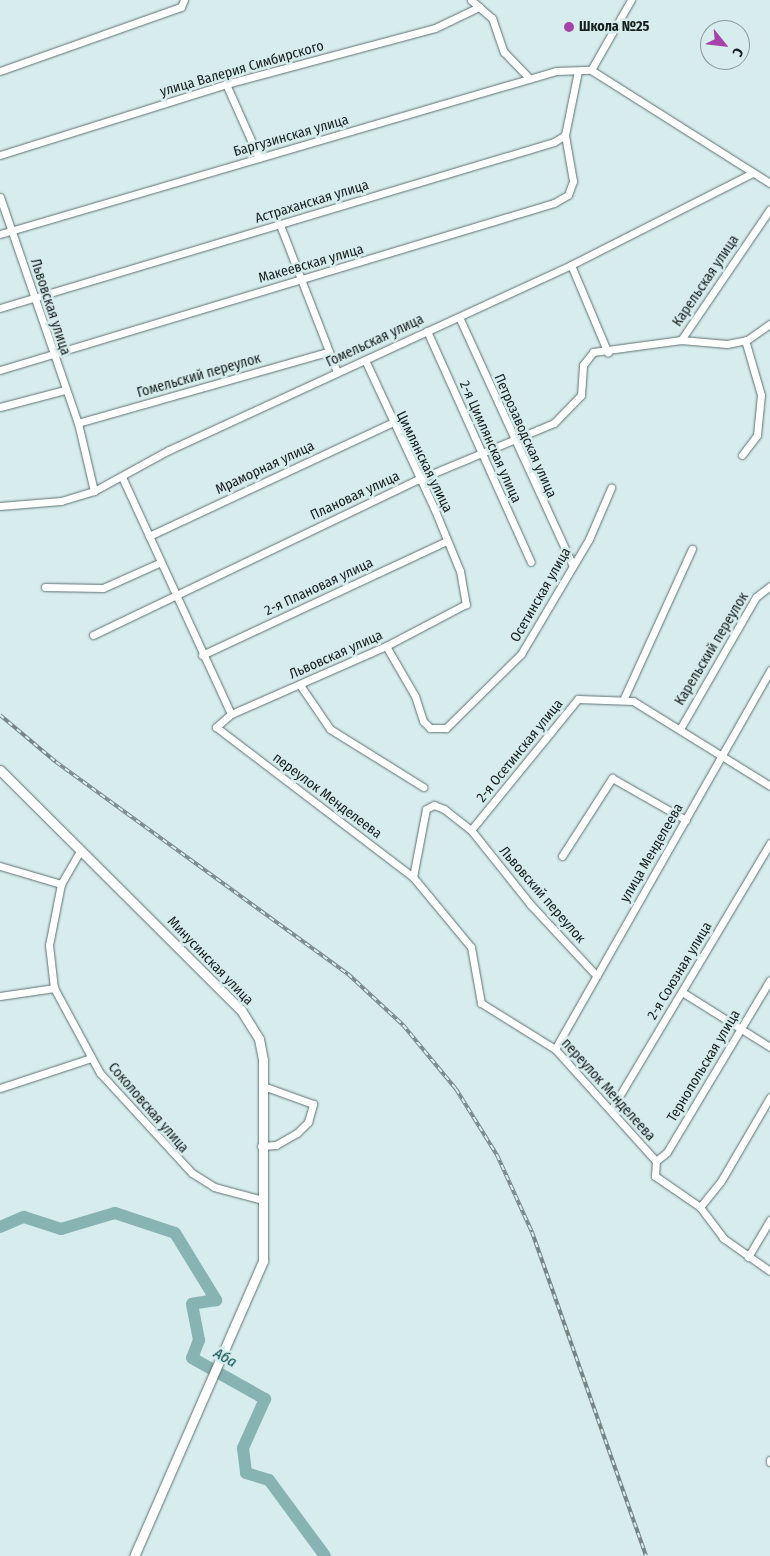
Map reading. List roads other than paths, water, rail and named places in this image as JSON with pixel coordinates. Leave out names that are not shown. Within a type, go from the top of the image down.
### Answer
[{"type":"main road","name":"Минусинская улица","points":[[0,770],[246,1017],[259,1039],[263,1086],[261,1146],[264,1261],[134,1556]]},
{"type":"street","points":[[0,71],[181,7],[184,0]]},
{"type":"street","points":[[471,0],[492,18],[512,64],[527,76]]},
{"type":"street","points":[[631,0],[591,70],[770,184]]},
{"type":"street","name":"улица Валерия Симбирского","points":[[0,155],[226,84],[435,28],[480,7]]},
{"type":"street","points":[[565,135],[578,70]]},
{"type":"street","name":"Баргузинская улица","points":[[0,234],[260,158],[527,76],[591,70]]},
{"type":"street","points":[[226,84],[260,158]]},
{"type":"street","name":"Астраханская улица","points":[[0,308],[484,165],[565,135]]},
{"type":"street","name":"Макеевская улица","points":[[0,370],[562,200],[573,181],[565,135]]},
{"type":"street","name":"Гомельская улица","points":[[0,506],[61,502],[94,491],[337,372],[571,265],[752,173]]},
{"type":"street","name":"Львовская улица","points":[[0,197],[33,298],[78,423],[94,491]]},
{"type":"street","name":"Карельская улица","points":[[770,208],[681,340],[727,344],[745,340],[770,324]]},
{"type":"street","points":[[280,225],[327,352],[337,372]]},
{"type":"street","points":[[571,265],[608,352],[681,340]]},
{"type":"street","name":"Петрозаводская улица","points":[[458,317],[572,564]]},
{"type":"street","name":"2-я Цимлянская улица","points":[[427,331],[531,562]]},
{"type":"street","points":[[742,455],[757,435],[760,395],[745,340]]},
{"type":"street","name":"Гомельский переулок","points":[[78,423],[327,352]]},
{"type":"street","name":"Плановая улица","points":[[93,635],[174,594],[418,480],[513,438],[554,423],[581,395],[583,365],[593,352],[608,352]]},
{"type":"street","name":"Цимлянская улица","points":[[365,360],[391,423],[418,480],[434,508],[460,571],[466,604]]},
{"type":"street","points":[[0,407],[65,390]]},
{"type":"street","name":"Мраморная улица","points":[[149,536],[391,423]]},
{"type":"street","points":[[122,477],[159,563],[231,714]]},
{"type":"street","name":"Осетинская улица","points":[[386,646],[416,696],[423,721],[430,728],[446,728],[522,654],[603,510],[610,488]]},
{"type":"street","name":"2-я Плановая улица","points":[[202,655],[446,541]]},
{"type":"street","points":[[692,549],[624,698],[680,729],[770,786]]},
{"type":"street","points":[[45,587],[102,588],[159,563]]},
{"type":"street","name":"Карельский переулок","points":[[680,729],[756,597],[770,586]]},
{"type":"street","name":"Львовская улица","points":[[216,727],[231,714],[386,646],[466,604]]},
{"type":"street","name":"улица Менделеева","points":[[555,1048],[723,756],[770,670]]},
{"type":"street","points":[[300,685],[330,729],[423,787]]},
{"type":"street","name":"2-я Осетинская улица","points":[[471,830],[578,699],[624,698]]},
{"type":"street","name":"переулок Менделеева","points":[[216,727],[413,877],[471,947],[481,1003],[555,1048],[656,1162],[655,1176],[700,1207],[724,1238],[770,1271]]},
{"type":"street","points":[[562,856],[606,782],[621,780],[686,820]]},
{"type":"street","name":"Львовский переулок","points":[[413,877],[426,809],[434,805],[444,809],[471,830],[530,904],[597,976]]},
{"type":"street","name":"2-я Союзная улица","points":[[611,1110],[767,856],[770,843]]},
{"type":"street","name":"Соколовская улица","points":[[81,850],[61,884],[49,945],[54,988],[91,1058],[106,1082],[186,1169],[214,1187],[263,1200]]},
{"type":"street","points":[[0,866],[61,884]]},
{"type":"street","name":"Тернопольская улица","points":[[656,1162],[667,1152],[770,980]]},
{"type":"street","points":[[0,996],[54,988]]},
{"type":"street","points":[[682,992],[739,1031],[770,1047]]},
{"type":"street","points":[[0,1088],[91,1058]]},
{"type":"street","points":[[261,1146],[276,1145],[297,1133],[308,1122],[313,1104],[263,1086]]},
{"type":"street","points":[[700,1207],[723,1177],[770,1097]]},
{"type":"street","points":[[748,1257],[770,1220]]},
{"type":"waterway","name":"Аба","points":[[0,1227],[24,1217],[61,1229],[115,1213],[175,1233],[216,1300],[192,1304],[199,1340],[192,1358],[265,1399],[243,1448],[246,1473],[269,1480],[325,1556]]},
{"type":"railway","points":[[0,715],[56,762],[348,974],[403,1025],[456,1089],[497,1155],[532,1232],[646,1556]]},
{"type":"place","name":"Школа №25","points":[[569,27]]}]
